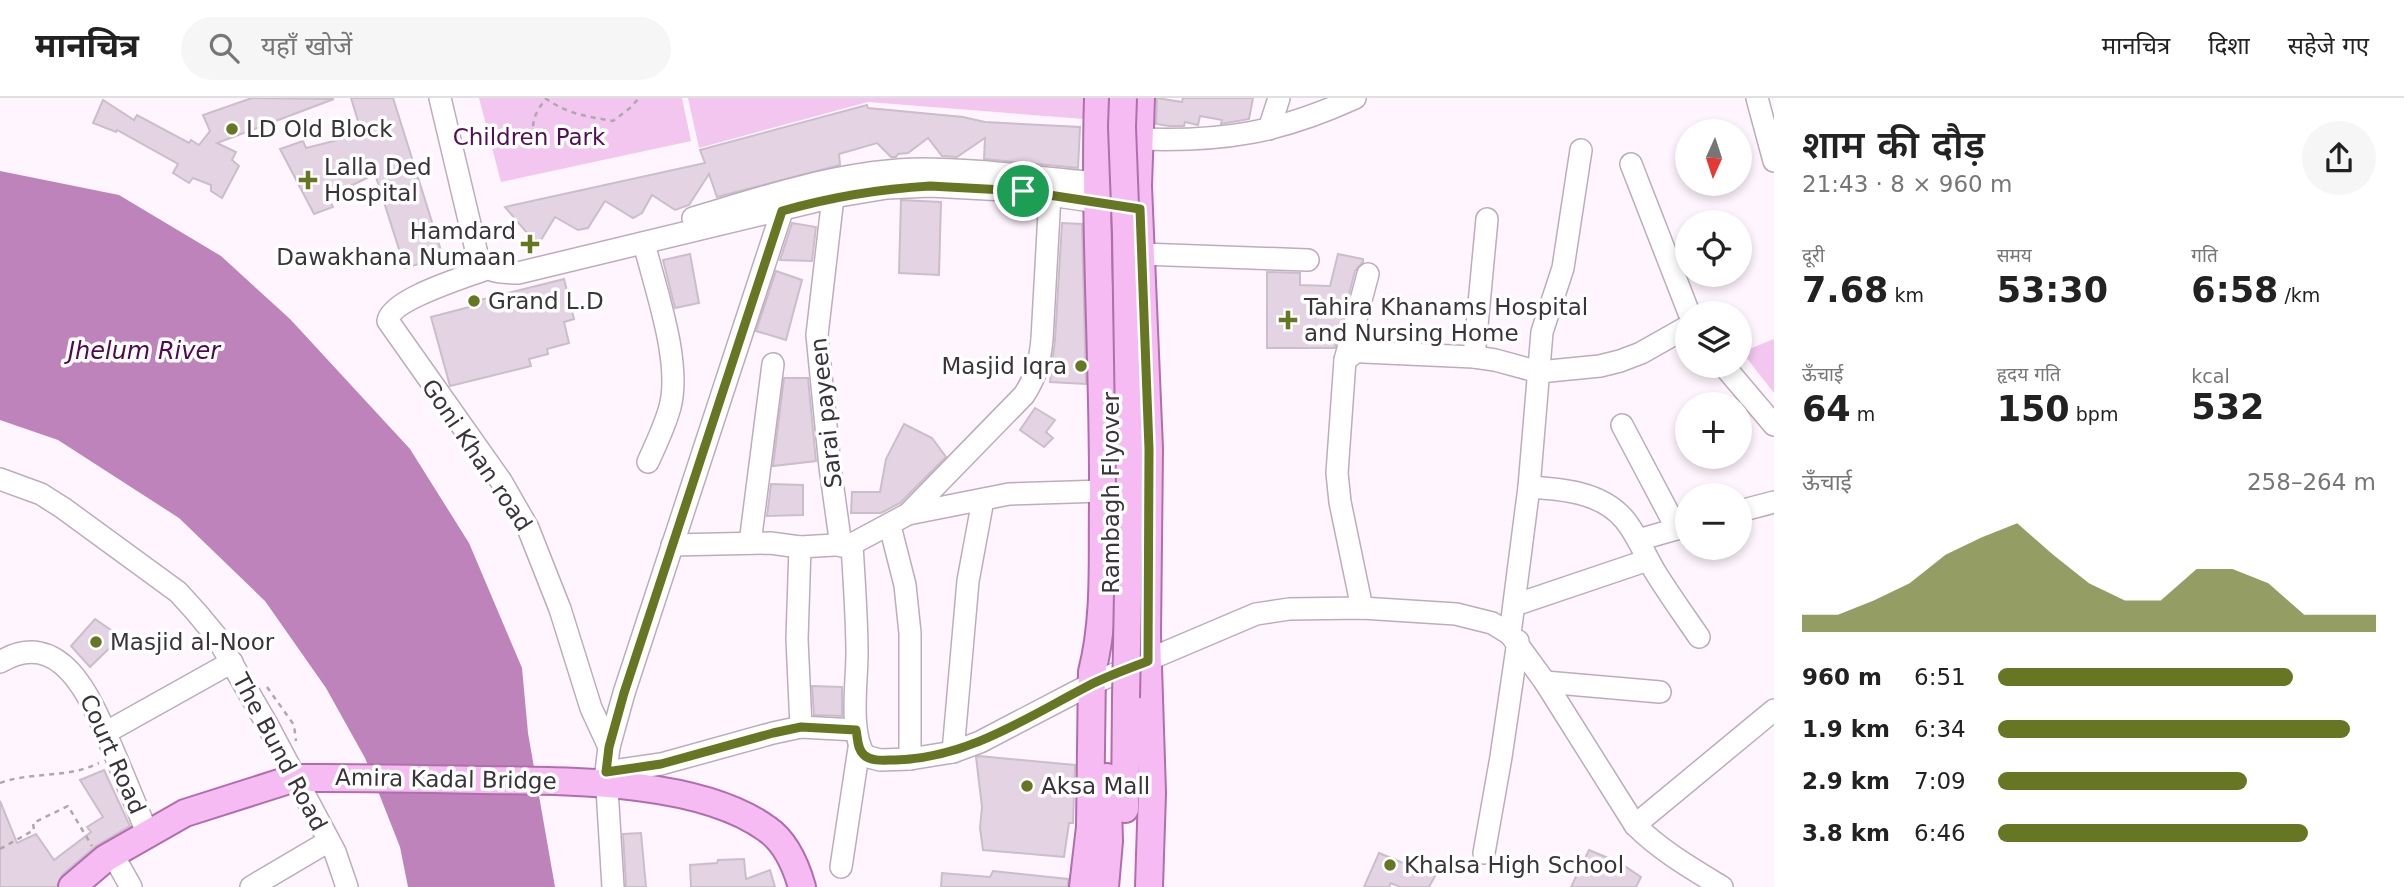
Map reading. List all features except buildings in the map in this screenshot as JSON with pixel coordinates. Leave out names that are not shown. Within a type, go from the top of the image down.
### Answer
[{"type":"main road","points":[[1083,887],[1090,827],[1091,684],[1102,598],[1098,98]]},
{"type":"main road","name":"Rambagh Flyover","points":[[1105,887],[1109,841],[1107,765],[1112,571],[1108,98]]},
{"type":"main road","name":"Rambagh Flyover","points":[[1121,887],[1125,845],[1130,488],[1123,98]]},
{"type":"main road","points":[[1140,98],[1139,197],[1149,449],[1148,661],[1153,793],[1149,887]]},
{"type":"main road","name":"Amira Kadal Bridge","points":[[72,887],[108,859],[185,813],[295,778],[323,778],[569,781],[605,779],[669,792],[716,803],[769,830],[787,851],[802,887]]},
{"type":"street","points":[[440,98],[478,258],[486,269],[499,272],[518,274],[832,197],[887,188],[930,186],[1050,195],[1098,193]]},
{"type":"street","points":[[452,98],[488,249],[496,261],[508,264],[647,232],[835,178],[873,173],[920,169],[975,170],[1098,193],[1139,197]]},
{"type":"street","points":[[1269,129],[1279,98]]},
{"type":"street","points":[[1139,139],[1215,139],[1269,129],[1317,115],[1355,98]]},
{"type":"street","points":[[1757,98],[1774,162]]},
{"type":"street","points":[[1483,853],[1502,757],[1542,331],[1563,268],[1581,150]]},
{"type":"street","points":[[1632,164],[1684,301]]},
{"type":"street","points":[[672,545],[847,545],[890,526],[908,514],[1024,395],[1034,380],[1040,361],[1042,339],[1050,195]]},
{"type":"street","name":"Sarai payeen","points":[[832,197],[817,335],[824,420],[847,545],[857,641],[858,739],[841,867]]},
{"type":"street","points":[[612,887],[605,779],[609,747],[624,693],[782,211]]},
{"type":"street","points":[[1474,357],[1487,219]]},
{"type":"street","points":[[644,243],[671,353],[673,380],[671,404],[648,462]]},
{"type":"street","points":[[1142,254],[1308,260]]},
{"type":"street","name":"Goni Khan road","points":[[486,269],[407,300],[389,315],[390,326],[501,481],[528,528],[560,609],[591,708],[609,747]]},
{"type":"street","points":[[1363,608],[1337,473],[1345,360],[1368,274]]},
{"type":"street","points":[[1345,360],[1357,351],[1474,357],[1539,372],[1600,366],[1620,361],[1641,353],[1675,334]]},
{"type":"street","points":[[750,543],[774,364]]},
{"type":"street","points":[[1734,378],[1774,425]]},
{"type":"street","points":[[1622,425],[1675,516]]},
{"type":"street","name":"The Bund Road","points":[[0,478],[41,494],[63,508],[178,592],[216,636],[329,841],[347,887]]},
{"type":"street","points":[[1529,487],[1571,490],[1616,511],[1625,520],[1699,637]]},
{"type":"street","points":[[908,514],[1009,494],[1103,491]]},
{"type":"street","points":[[953,752],[968,581],[983,500]]},
{"type":"street","points":[[1752,508],[1774,502]]},
{"type":"street","points":[[890,526],[905,585],[910,633],[910,759]]},
{"type":"street","points":[[1638,540],[1675,530]]},
{"type":"street","points":[[800,547],[797,639],[801,727]]},
{"type":"street","points":[[1515,605],[1648,560]]},
{"type":"street","points":[[605,779],[801,727],[858,739],[865,756],[873,759],[910,759],[953,752],[980,742],[1091,684],[1256,614],[1289,609],[1363,608],[1457,614],[1492,623],[1514,638],[1545,682],[1635,825],[1674,858],[1722,887]]},
{"type":"street","name":"Court Road","points":[[0,662],[29,651],[50,656],[72,674],[90,696],[148,835]]},
{"type":"street","points":[[105,733],[232,662]]},
{"type":"street","points":[[1545,682],[1660,692]]},
{"type":"street","points":[[1635,825],[1774,710]]},
{"type":"street","points":[[251,887],[329,841]]},
{"type":"street","points":[[108,859],[131,887]]},
{"type":"path","points":[[536,146],[532,126],[534,116],[546,98],[561,110],[613,121],[639,98]]},
{"type":"path","points":[[0,783],[37,775],[81,771],[114,753]]},
{"type":"path","points":[[0,849],[34,830],[33,823],[68,806],[108,859]]},
{"type":"green space","name":"Children Park","points":[[479,98],[682,98],[691,141],[501,182]]},
{"type":"green space","points":[[688,98],[1089,98],[1084,119],[868,102],[699,148]]},
{"type":"green space","points":[[1774,339],[1774,393],[1752,365],[1752,348]]},
{"type":"water","name":"Jhelum River","points":[[0,171],[119,195],[221,256],[290,319],[410,449],[469,543],[522,668],[528,733],[555,887],[408,887],[400,847],[365,758],[326,688],[265,601],[179,518],[58,440],[0,420]]},
{"type":"place","name":"LD Old Block","points":[[232,129]]},
{"type":"place","name":"Lalla Ded Hospital","points":[[308,180]]},
{"type":"place","name":"Hamdard Dawakhana Numaan","points":[[530,244]]},
{"type":"place","name":"Grand L.D","points":[[474,301]]},
{"type":"place","name":"Tahira Khanams Hospital and Nursing Home","points":[[1288,320]]},
{"type":"place","name":"Masjid Iqra","points":[[1081,366]]},
{"type":"place","name":"Masjid al-Noor","points":[[96,642]]},
{"type":"place","name":"Aksa Mall","points":[[1027,786]]},
{"type":"place","name":"Khalsa High School","points":[[1390,865]]},
{"type":"route","points":[[930,186],[1023,191],[1140,209],[1149,449],[1148,661],[1091,684],[980,742],[953,752],[910,759],[873,759],[865,756],[859,748],[856,730],[801,727],[661,764],[606,772],[609,747],[624,693],[782,211],[832,197],[887,188],[930,186]]}]
